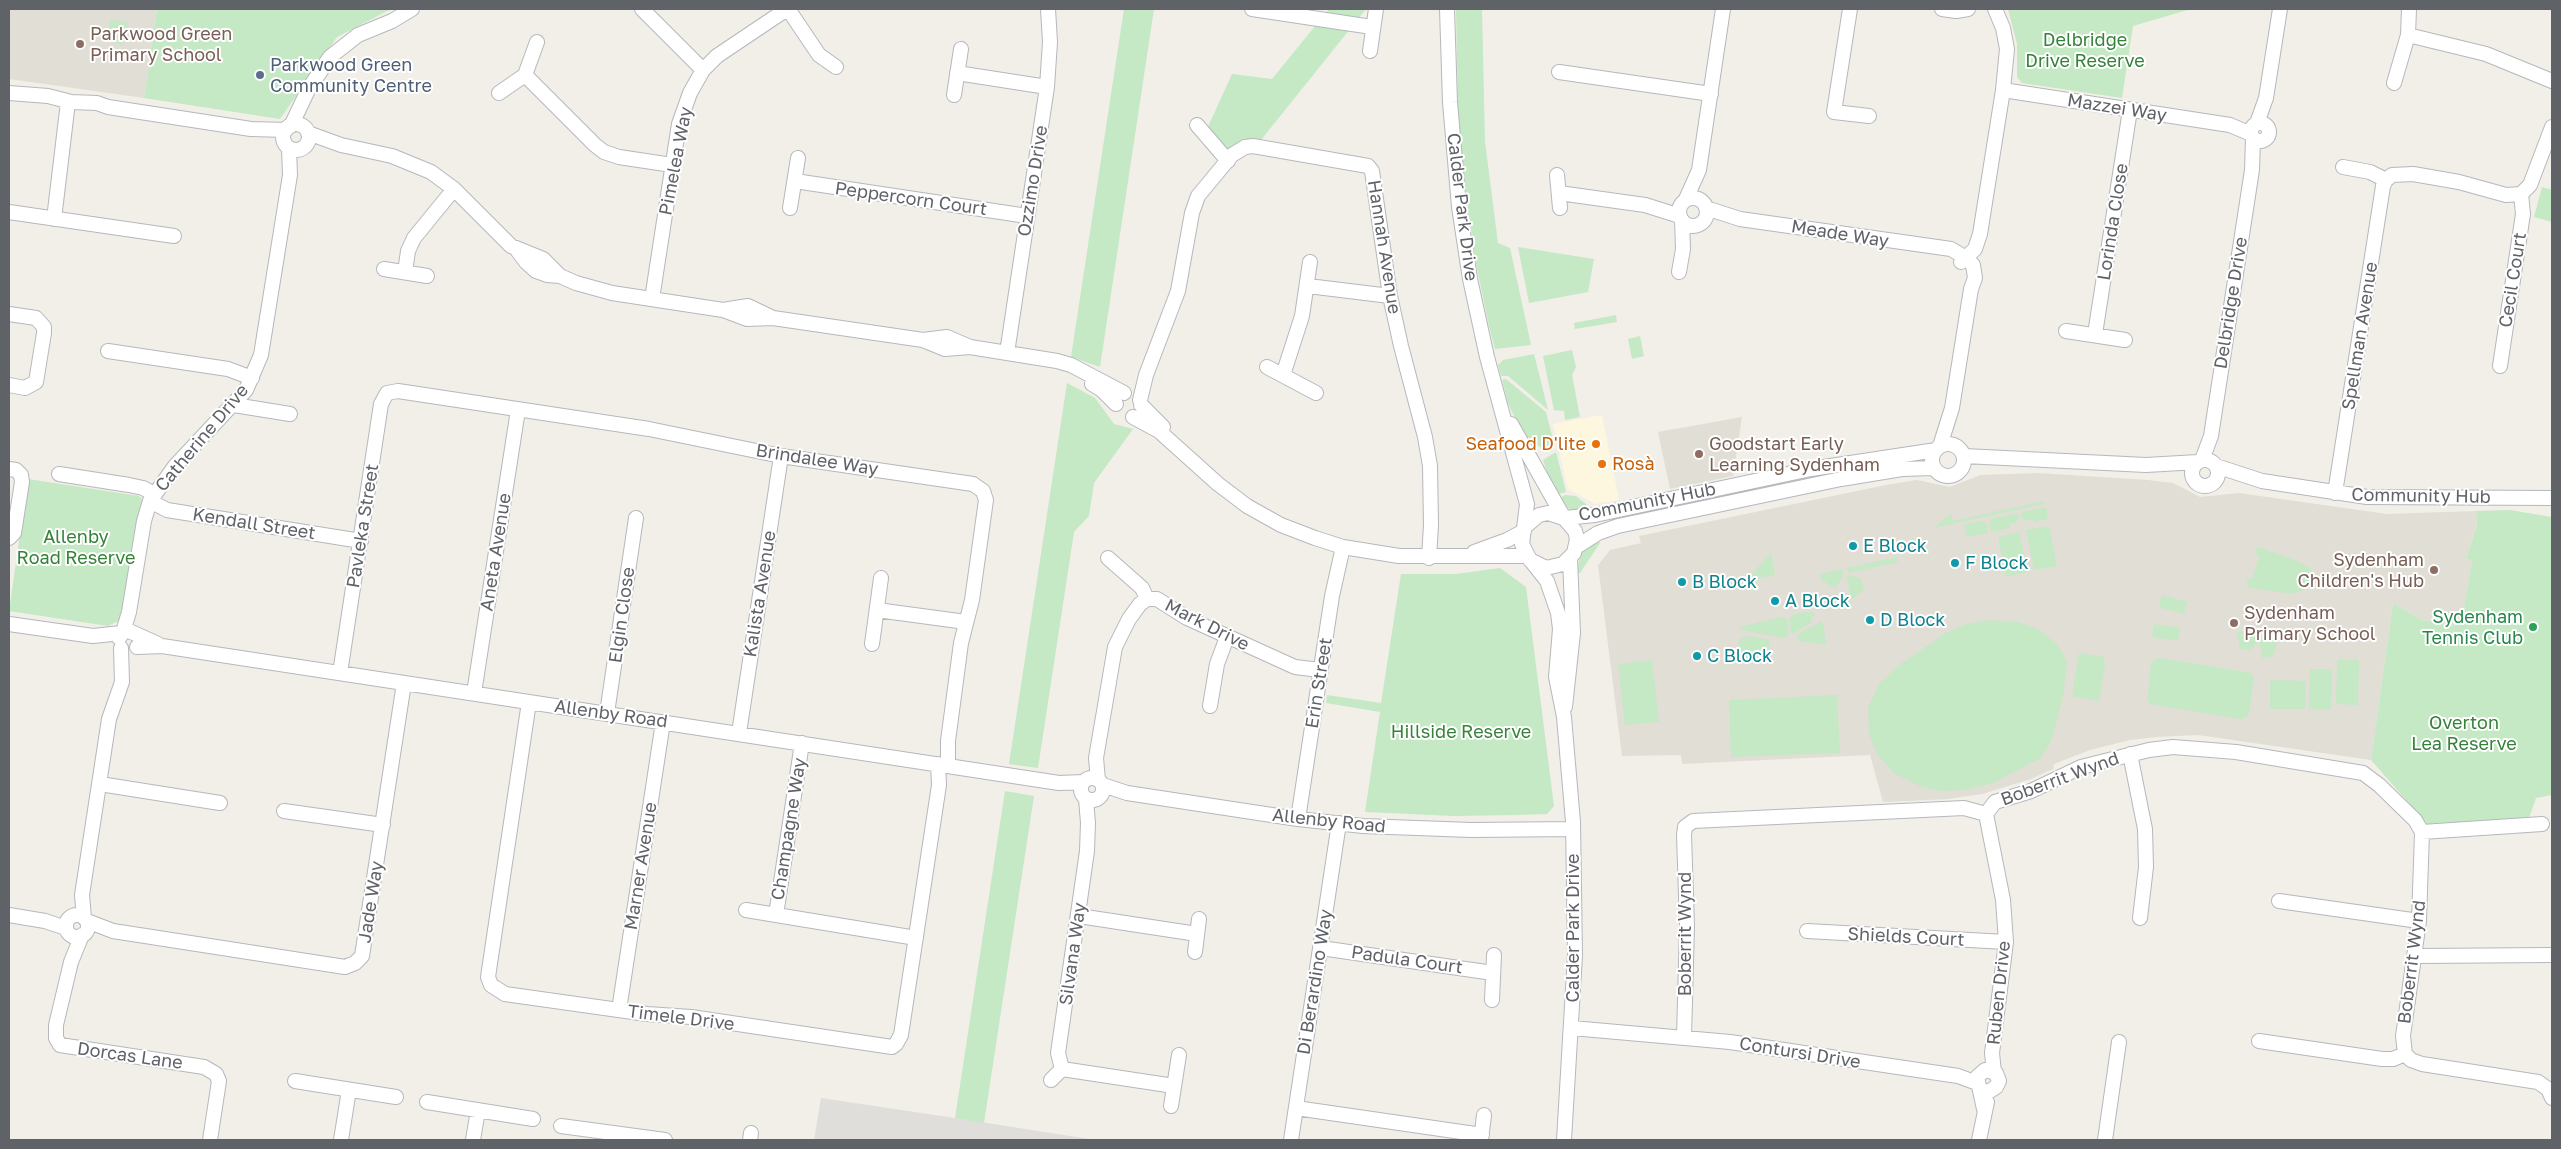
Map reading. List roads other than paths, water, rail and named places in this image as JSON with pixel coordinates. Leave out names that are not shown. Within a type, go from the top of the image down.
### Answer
[{"type":"street","name":"Catherine Drive","points":[[100,784],[109,719],[123,675],[128,641],[129,612],[140,538],[152,498],[175,466],[234,405],[252,378],[261,355],[270,310],[296,138],[304,101],[330,57],[358,36],[392,21],[412,9]]},
{"type":"street","points":[[642,9],[703,70]]},
{"type":"street","points":[[788,9],[819,55],[836,67]]},
{"type":"street","name":"Pimelea Way","points":[[652,299],[681,115],[690,94],[703,70],[729,47],[788,9]]},
{"type":"street","name":"Ozzimo Drive","points":[[1007,352],[1047,87],[1050,42],[1048,9]]},
{"type":"street","points":[[1252,9],[1372,27]]},
{"type":"street","points":[[1370,51],[1376,9]]},
{"type":"street","name":"Calder Park Drive","points":[[1448,9],[1450,110],[1459,207],[1478,316],[1527,504],[1525,529]]},
{"type":"street","points":[[1679,272],[1684,249],[1683,210],[1699,170],[1723,9]]},
{"type":"street","points":[[1850,9],[1834,112],[1869,116]]},
{"type":"street","points":[[1942,9],[1956,11],[1968,9]]},
{"type":"street","points":[[1934,468],[1932,458],[1938,448],[1952,408],[1971,289],[1970,278],[1964,260],[1975,249],[1980,234],[2003,90],[2006,49],[2003,28],[1995,9]]},
{"type":"street","name":"Delbridge Drive","points":[[2207,463],[2258,131],[2266,98],[2280,9]]},
{"type":"street","points":[[2394,82],[2408,36],[2409,9]]},
{"type":"street","points":[[2408,36],[2486,54],[2552,81]]},
{"type":"street","points":[[499,93],[525,75],[537,42]]},
{"type":"street","points":[[954,95],[961,49]]},
{"type":"street","points":[[1559,72],[1711,94]]},
{"type":"street","points":[[957,73],[1047,87]]},
{"type":"street","points":[[525,75],[604,152],[618,157],[672,165]]},
{"type":"street","name":"Mazzei Way","points":[[2003,90],[2258,131]]},
{"type":"street","points":[[9,93],[57,97],[68,106],[96,103],[108,107],[341,145],[392,156],[431,172],[454,189],[536,271],[547,275],[560,276],[576,283],[612,293],[723,310],[746,320],[773,318],[923,340],[945,349],[970,347],[1034,357],[1131,402],[1159,431],[1219,486],[1247,506],[1281,525],[1343,547],[1399,556],[1432,557],[1464,555],[1528,558],[1546,568],[1555,567],[1573,553],[1575,531],[1565,518],[1548,513],[1539,515],[1525,529],[1507,540],[1464,555]]},
{"type":"street","points":[[54,219],[68,106]]},
{"type":"street","name":"Lorinda Close","points":[[2095,334],[2130,110]]},
{"type":"street","points":[[1197,125],[1228,160]]},
{"type":"street","points":[[2343,166],[2370,172],[2386,180],[2392,175],[2413,174],[2460,182],[2506,194],[2521,194],[2530,185],[2552,127]]},
{"type":"street","name":"Hannah Avenue","points":[[1131,402],[1146,375],[1178,291],[1192,213],[1198,196],[1228,160],[1245,146],[1253,146],[1368,166],[1372,171],[1390,296],[1400,346],[1425,437],[1430,466],[1432,557]]},
{"type":"street","points":[[790,208],[798,158]]},
{"type":"street","points":[[1684,249],[1702,214],[1699,170]]},
{"type":"street","points":[[1557,175],[1560,208]]},
{"type":"street","name":"Spellman Avenue","points":[[2335,493],[2383,186],[2386,180]]},
{"type":"street","name":"Peppercorn Court","points":[[795,181],[1027,216]]},
{"type":"street","points":[[405,272],[408,251],[414,238],[454,189]]},
{"type":"street","points":[[1559,193],[1683,210]]},
{"type":"street","name":"Cecil Court","points":[[2500,366],[2523,214],[2521,194]]},
{"type":"street","points":[[1683,210],[1695,198],[1702,214]]},
{"type":"street","points":[[1683,210],[1689,225],[1702,214]]},
{"type":"street","points":[[9,212],[174,236]]},
{"type":"street","name":"Meade Way","points":[[1702,214],[1941,249],[1964,260]]},
{"type":"street","points":[[1283,375],[1294,345],[1308,286],[1310,262]]},
{"type":"street","points":[[384,269],[427,276]]},
{"type":"street","points":[[1308,286],[1390,296]]},
{"type":"street","points":[[9,314],[36,318],[44,327],[36,382],[25,388],[9,385]]},
{"type":"street","points":[[2066,331],[2125,340]]},
{"type":"street","points":[[108,351],[228,369],[252,378]]},
{"type":"street","points":[[1267,367],[1316,393]]},
{"type":"street","name":"Brindalee Way","points":[[398,391],[649,428],[714,444],[781,456],[972,484],[979,487],[986,500],[961,643],[948,741],[943,764]]},
{"type":"street","name":"Pavleka Street","points":[[340,673],[381,404],[387,393],[398,391]]},
{"type":"street","name":"Calder Park Drive","points":[[1499,402],[1552,499],[1565,518]]},
{"type":"street","points":[[234,405],[290,414]]},
{"type":"street","points":[[1952,408],[1953,434],[1961,457]]},
{"type":"street","name":"Aneta Avenue","points":[[474,693],[518,410]]},
{"type":"street","name":"Community Hub","points":[[1565,518],[1595,515],[1838,464],[1938,448],[1961,457],[2094,461],[2146,465],[2207,463],[2262,481],[2387,499],[2552,498]]},
{"type":"street","name":"Kalista Avenue","points":[[739,733],[781,456]]},
{"type":"street","name":"Community Hub","points":[[1573,553],[1606,530],[1869,474],[1902,469],[1934,468],[1946,476],[1956,475],[1961,457]]},
{"type":"street","points":[[2207,463],[2217,474],[2214,481],[2203,485],[2193,478],[2193,468],[2207,463]]},
{"type":"street","name":"Community Hub","points":[[2146,465],[2193,478]]},
{"type":"street","points":[[9,469],[16,470],[21,475],[22,482],[14,533],[9,538]]},
{"type":"street","name":"Kendall Street","points":[[59,474],[143,488],[167,510],[361,541]]},
{"type":"street","points":[[1754,481],[1757,497]]},
{"type":"street","name":"Community Hub","points":[[2214,481],[2262,481]]},
{"type":"street","points":[[1664,500],[1668,516]]},
{"type":"street","name":"Elgin Close","points":[[607,713],[636,518]]},
{"type":"street","points":[[1525,529],[1522,544],[1528,558]]},
{"type":"street","name":"Erin Street","points":[[1298,819],[1332,596],[1343,547]]},
{"type":"street","name":"Calder Park Drive","points":[[1564,717],[1573,633],[1573,553]]},
{"type":"street","name":"Mark Drive","points":[[1108,558],[1142,588],[1148,598],[1157,599],[1187,618],[1295,667],[1320,670]]},
{"type":"street","name":"Calder Park Drive","points":[[1528,558],[1547,582],[1558,613],[1560,629],[1556,677],[1564,717],[1573,826],[1575,955],[1572,1031],[1564,1140]]},
{"type":"street","points":[[872,644],[881,578]]},
{"type":"street","name":"Silvana Way","points":[[1062,1068],[1058,1053],[1079,916],[1096,758],[1115,647],[1129,619],[1140,604],[1148,598]]},
{"type":"street","points":[[876,610],[966,622]]},
{"type":"street","name":"Allenby Road","points":[[9,624],[1298,819],[1418,830],[1573,826]]},
{"type":"street","points":[[1210,706],[1217,664],[1227,637]]},
{"type":"street","name":"Jade Way","points":[[9,915],[345,967],[355,964],[362,956],[404,683]]},
{"type":"street","name":"Timele Drive","points":[[529,702],[488,977],[491,985],[497,991],[505,994],[619,1010],[691,1017],[892,1047],[901,1035],[938,785],[943,764]]},
{"type":"street","name":"Marner Avenue","points":[[619,1010],[662,722]]},
{"type":"street","name":"Champagne Way","points":[[776,915],[802,744]]},
{"type":"street","name":"Boberrit Wynd","points":[[1684,1037],[1687,926],[1684,836],[1685,827],[1693,821],[1964,808],[1986,814],[1995,802],[2031,791],[2081,767],[2130,754],[2174,747],[2197,748],[2351,770],[2363,774],[2379,785],[2415,820],[2422,832],[2419,921],[2416,956],[2403,1036],[2405,1054]]},
{"type":"street","points":[[2130,754],[2145,829],[2146,867],[2140,918]]},
{"type":"street","points":[[100,784],[220,803]]},
{"type":"street","name":"Dorcas Lane","points":[[100,784],[71,962],[56,1025],[56,1038],[60,1045],[204,1067],[216,1074],[219,1081],[210,1140]]},
{"type":"street","points":[[284,811],[383,825]]},
{"type":"street","name":"Ruben Drive","points":[[1985,1080],[1992,1053],[2006,942],[2003,900],[1986,814]]},
{"type":"street","name":"Di Berardino Way","points":[[1291,1140],[1339,823]]},
{"type":"street","points":[[2422,832],[2542,824]]},
{"type":"street","points":[[2279,901],[2419,921]]},
{"type":"street","points":[[746,910],[916,938]]},
{"type":"street","points":[[1079,916],[1197,934]]},
{"type":"street","points":[[1194,952],[1200,919]]},
{"type":"street","name":"Shields Court","points":[[1807,931],[2006,942]]},
{"type":"street","name":"Padula Court","points":[[1321,948],[1493,973]]},
{"type":"street","points":[[1492,1000],[1494,955]]},
{"type":"street","points":[[2416,956],[2552,955]]},
{"type":"street","name":"Contursi Drive","points":[[1572,1031],[1684,1037],[1985,1080]]},
{"type":"street","points":[[2259,1041],[2382,1059],[2393,1059],[2405,1054],[2411,1060],[2422,1064],[2538,1082],[2551,1091]]},
{"type":"street","points":[[2105,1140],[2119,1042]]},
{"type":"street","points":[[1171,1106],[1179,1055]]},
{"type":"street","points":[[1051,1080],[1062,1068],[1174,1086]]},
{"type":"street","points":[[1979,1140],[1984,1109],[1985,1080]]},
{"type":"street","points":[[295,1081],[396,1097]]},
{"type":"street","points":[[341,1140],[349,1090]]},
{"type":"street","points":[[427,1102],[533,1119]]},
{"type":"street","points":[[1296,1108],[1482,1138],[1484,1115]]},
{"type":"street","points":[[473,1140],[478,1110]]},
{"type":"street","points":[[561,1126],[614,1137],[666,1140]]},
{"type":"place","name":"Parkwood Green Primary School","points":[[80,44]]},
{"type":"place","name":"Parkwood Green Community Centre","points":[[260,75]]},
{"type":"place","name":"Seafood D'lite","points":[[1596,444]]},
{"type":"place","name":"Goodstart Early Learning Sydenham","points":[[1699,454]]},
{"type":"place","name":"Rosà","points":[[1602,464]]},
{"type":"place","name":"E Block","points":[[1853,546]]},
{"type":"place","name":"F Block","points":[[1955,563]]},
{"type":"place","name":"Sydenham Children's Hub","points":[[2434,570]]},
{"type":"place","name":"B Block","points":[[1682,582]]},
{"type":"place","name":"A Block","points":[[1775,601]]},
{"type":"place","name":"D Block","points":[[1870,620]]},
{"type":"place","name":"Sydenham Primary School","points":[[2234,623]]},
{"type":"place","name":"Sydenham Tennis Club","points":[[2533,627]]},
{"type":"place","name":"C Block","points":[[1697,656]]},
{"type":"park label","name":"Delbridge Drive Reserve","points":[[2085,50]]},
{"type":"park label","name":"Allenby Road Reserve","points":[[76,547]]},
{"type":"park label","name":"Hillside Reserve","points":[[1461,732]]},
{"type":"park label","name":"Overton Lea Reserve","points":[[2464,733]]}]
